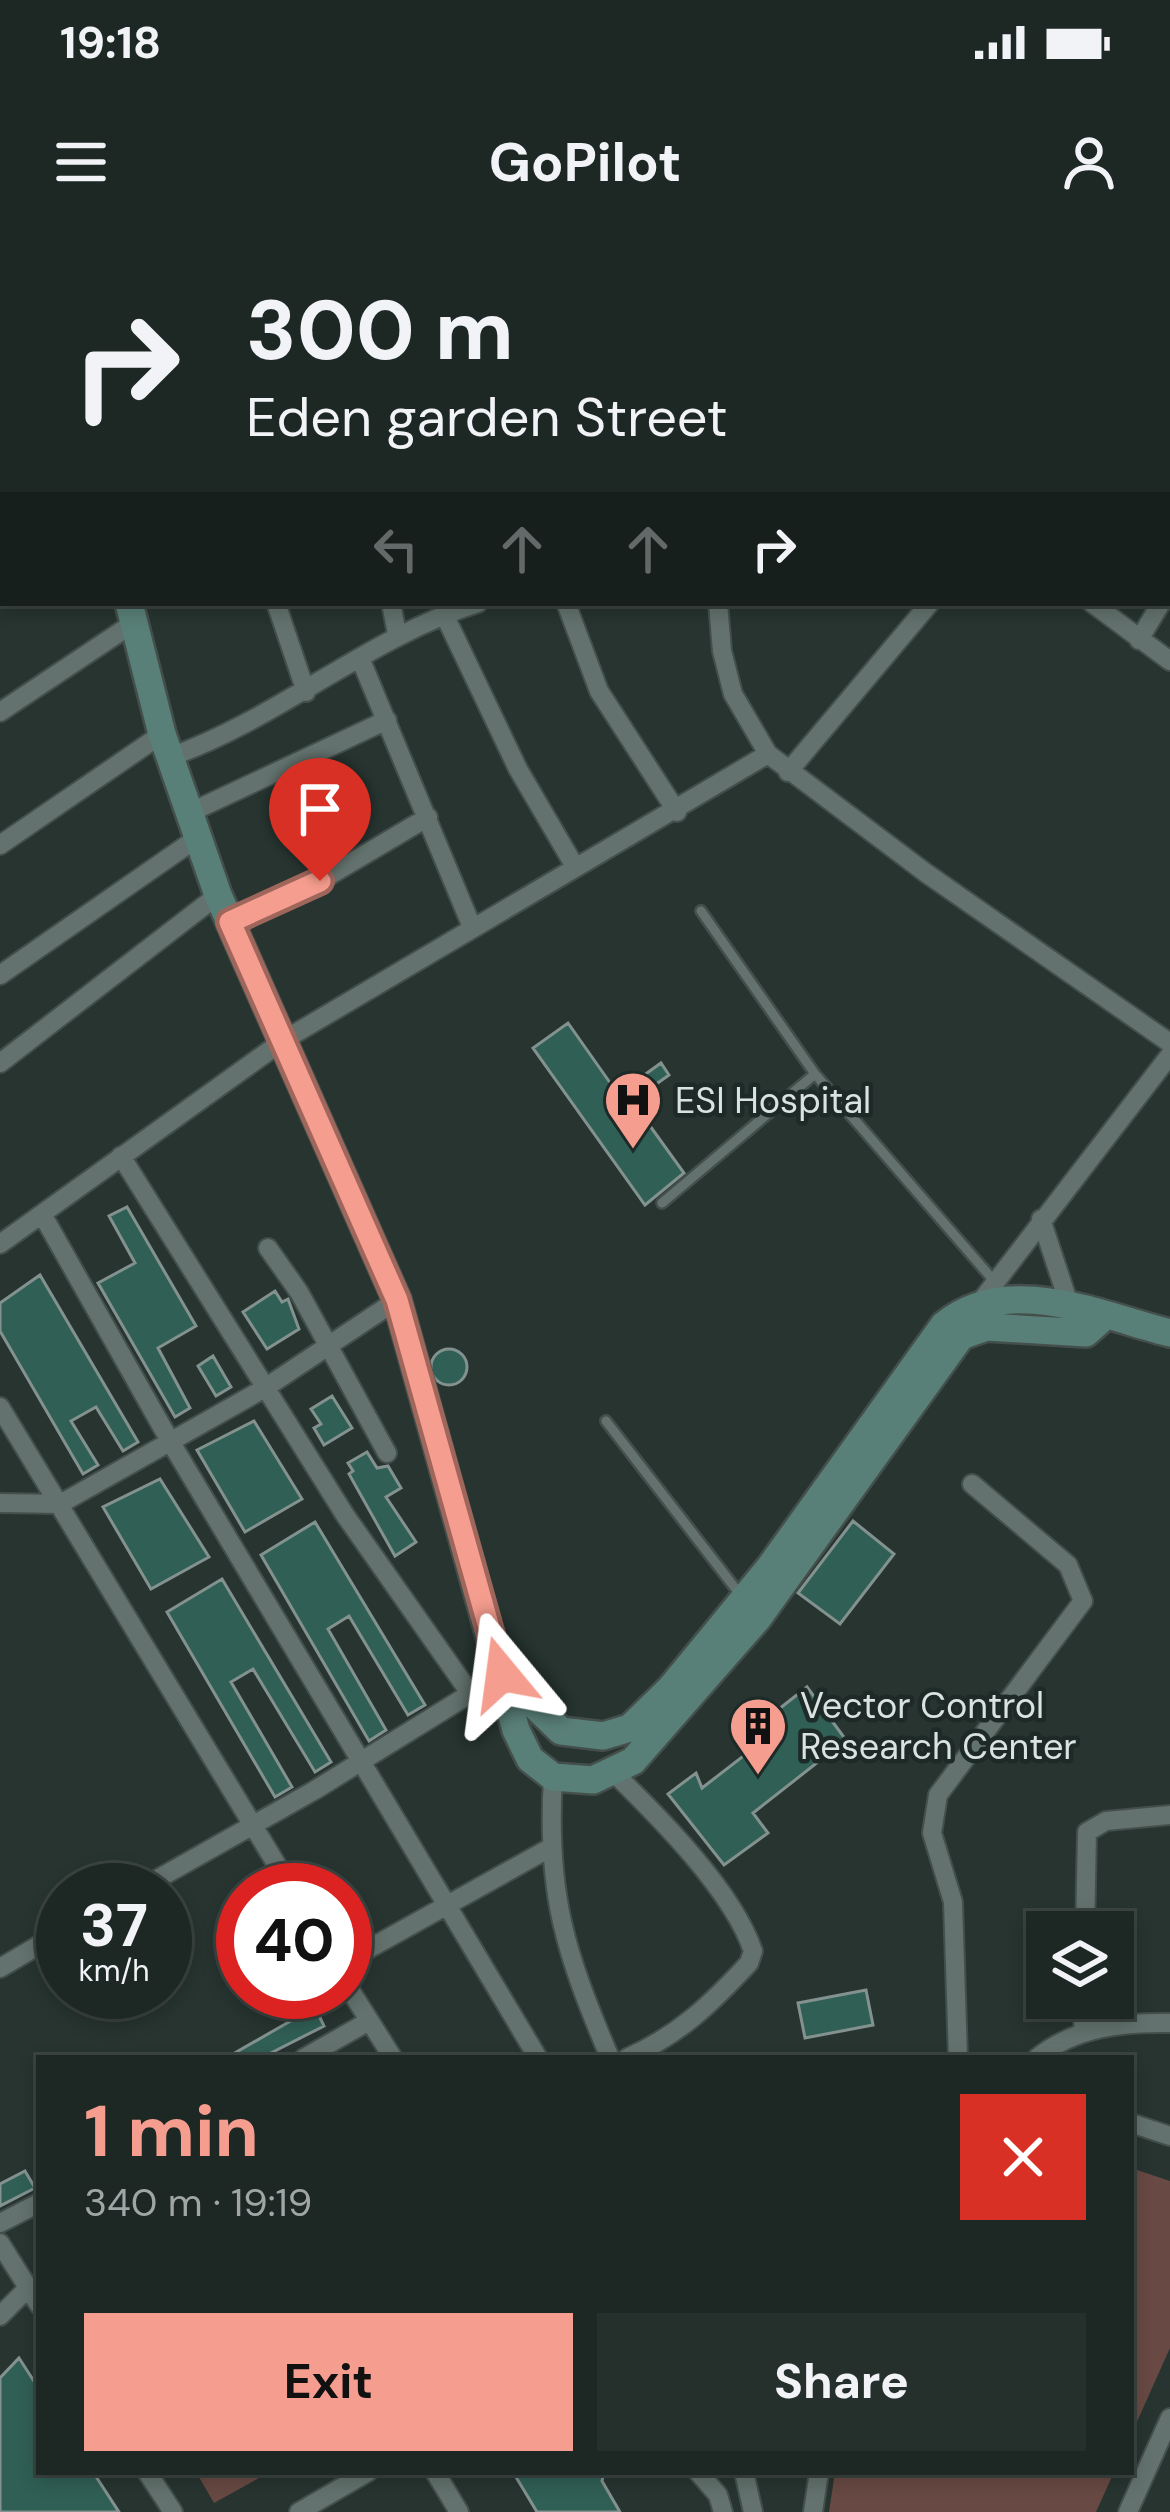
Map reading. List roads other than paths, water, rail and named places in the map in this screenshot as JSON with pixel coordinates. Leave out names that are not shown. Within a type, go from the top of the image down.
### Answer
[{"type":"street","points":[[277,606],[306,692]]},
{"type":"street","points":[[392,606],[397,634]]},
{"type":"street","points":[[0,845],[166,746],[215,741],[306,692],[397,634],[469,606]]},
{"type":"street","points":[[567,606],[598,691],[677,812]]},
{"type":"street","points":[[718,606],[733,694],[768,754],[1170,1043]]},
{"type":"street","points":[[788,772],[927,606]]},
{"type":"street","points":[[1096,606],[1170,661]]},
{"type":"street","points":[[1139,640],[1159,606]]},
{"type":"street","points":[[0,712],[132,613],[166,746],[218,895],[397,1300],[502,1674],[530,1759],[553,1777],[593,1780],[614,1774],[632,1761],[758,1618],[961,1336],[987,1327],[1086,1333],[1104,1317]]},
{"type":"street","points":[[444,614],[518,769],[574,865]]},
{"type":"street","points":[[360,658],[472,928]]},
{"type":"street","points":[[0,975],[193,826],[387,719]]},
{"type":"street","points":[[0,1244],[284,1040],[574,865],[677,812],[768,754]]},
{"type":"street","points":[[230,922],[320,881],[428,817]]},
{"type":"street","points":[[0,1063],[218,895]]},
{"type":"street","points":[[502,1674],[561,1731],[603,1736],[629,1728],[670,1689],[744,1599],[944,1325],[987,1294],[1170,1055]]},
{"type":"street","points":[[122,1156],[345,1515],[470,1693]]},
{"type":"street","points":[[42,1214],[442,1904],[536,2055]]},
{"type":"street","points":[[1041,1219],[1069,1304]]},
{"type":"street","points":[[268,1248],[330,1345],[387,1453]]},
{"type":"street","points":[[987,1294],[1069,1304],[1170,1333]]},
{"type":"street","points":[[0,1504],[60,1504],[266,1388],[397,1300]]},
{"type":"street","points":[[0,1407],[276,1863]]},
{"type":"street","points":[[958,2055],[953,1902],[932,1833],[938,1795],[1083,1601],[1068,1564],[972,1484]]},
{"type":"street","points":[[185,1863],[502,1674]]},
{"type":"street","points":[[614,1774],[681,1845],[736,1918],[753,1951],[749,1963],[696,2018],[671,2038],[634,2055]]},
{"type":"street","points":[[553,1777],[548,1849],[563,1938],[609,2055]]},
{"type":"street","points":[[1085,1911],[1087,1832],[1106,1821],[1170,1815]]},
{"type":"street","points":[[372,1946],[548,1849]]},
{"type":"street","points":[[0,1968],[36,1947]]},
{"type":"street","points":[[1083,2019],[1083,2032]]},
{"type":"street","points":[[309,2055],[369,2021],[391,2055]]},
{"type":"street","points":[[1042,2055],[1083,2032],[1133,2022],[1170,2023]]},
{"type":"street","points":[[1134,2123],[1170,2136]]},
{"type":"street","points":[[0,2223],[36,2205]]},
{"type":"street","points":[[0,2242],[34,2296],[0,2316]]},
{"type":"street","points":[[1128,2512],[1170,2418]]},
{"type":"street","points":[[148,2475],[173,2512]]},
{"type":"street","points":[[299,2512],[363,2475]]},
{"type":"street","points":[[437,2475],[459,2512]]},
{"type":"street","points":[[701,2475],[718,2495],[723,2512]]},
{"type":"street","points":[[745,2475],[753,2512]]},
{"type":"street","points":[[813,2512],[819,2475]]},
{"type":"lane","points":[[700,911],[815,1074],[987,1294]]},
{"type":"lane","points":[[662,1203],[815,1074]]},
{"type":"lane","points":[[606,1421],[744,1599]]},
{"type":"place","name":"ESI Hospital","points":[[633,1151]]},
{"type":"place","name":"Vector Control Research Center","points":[[758,1777]]}]
